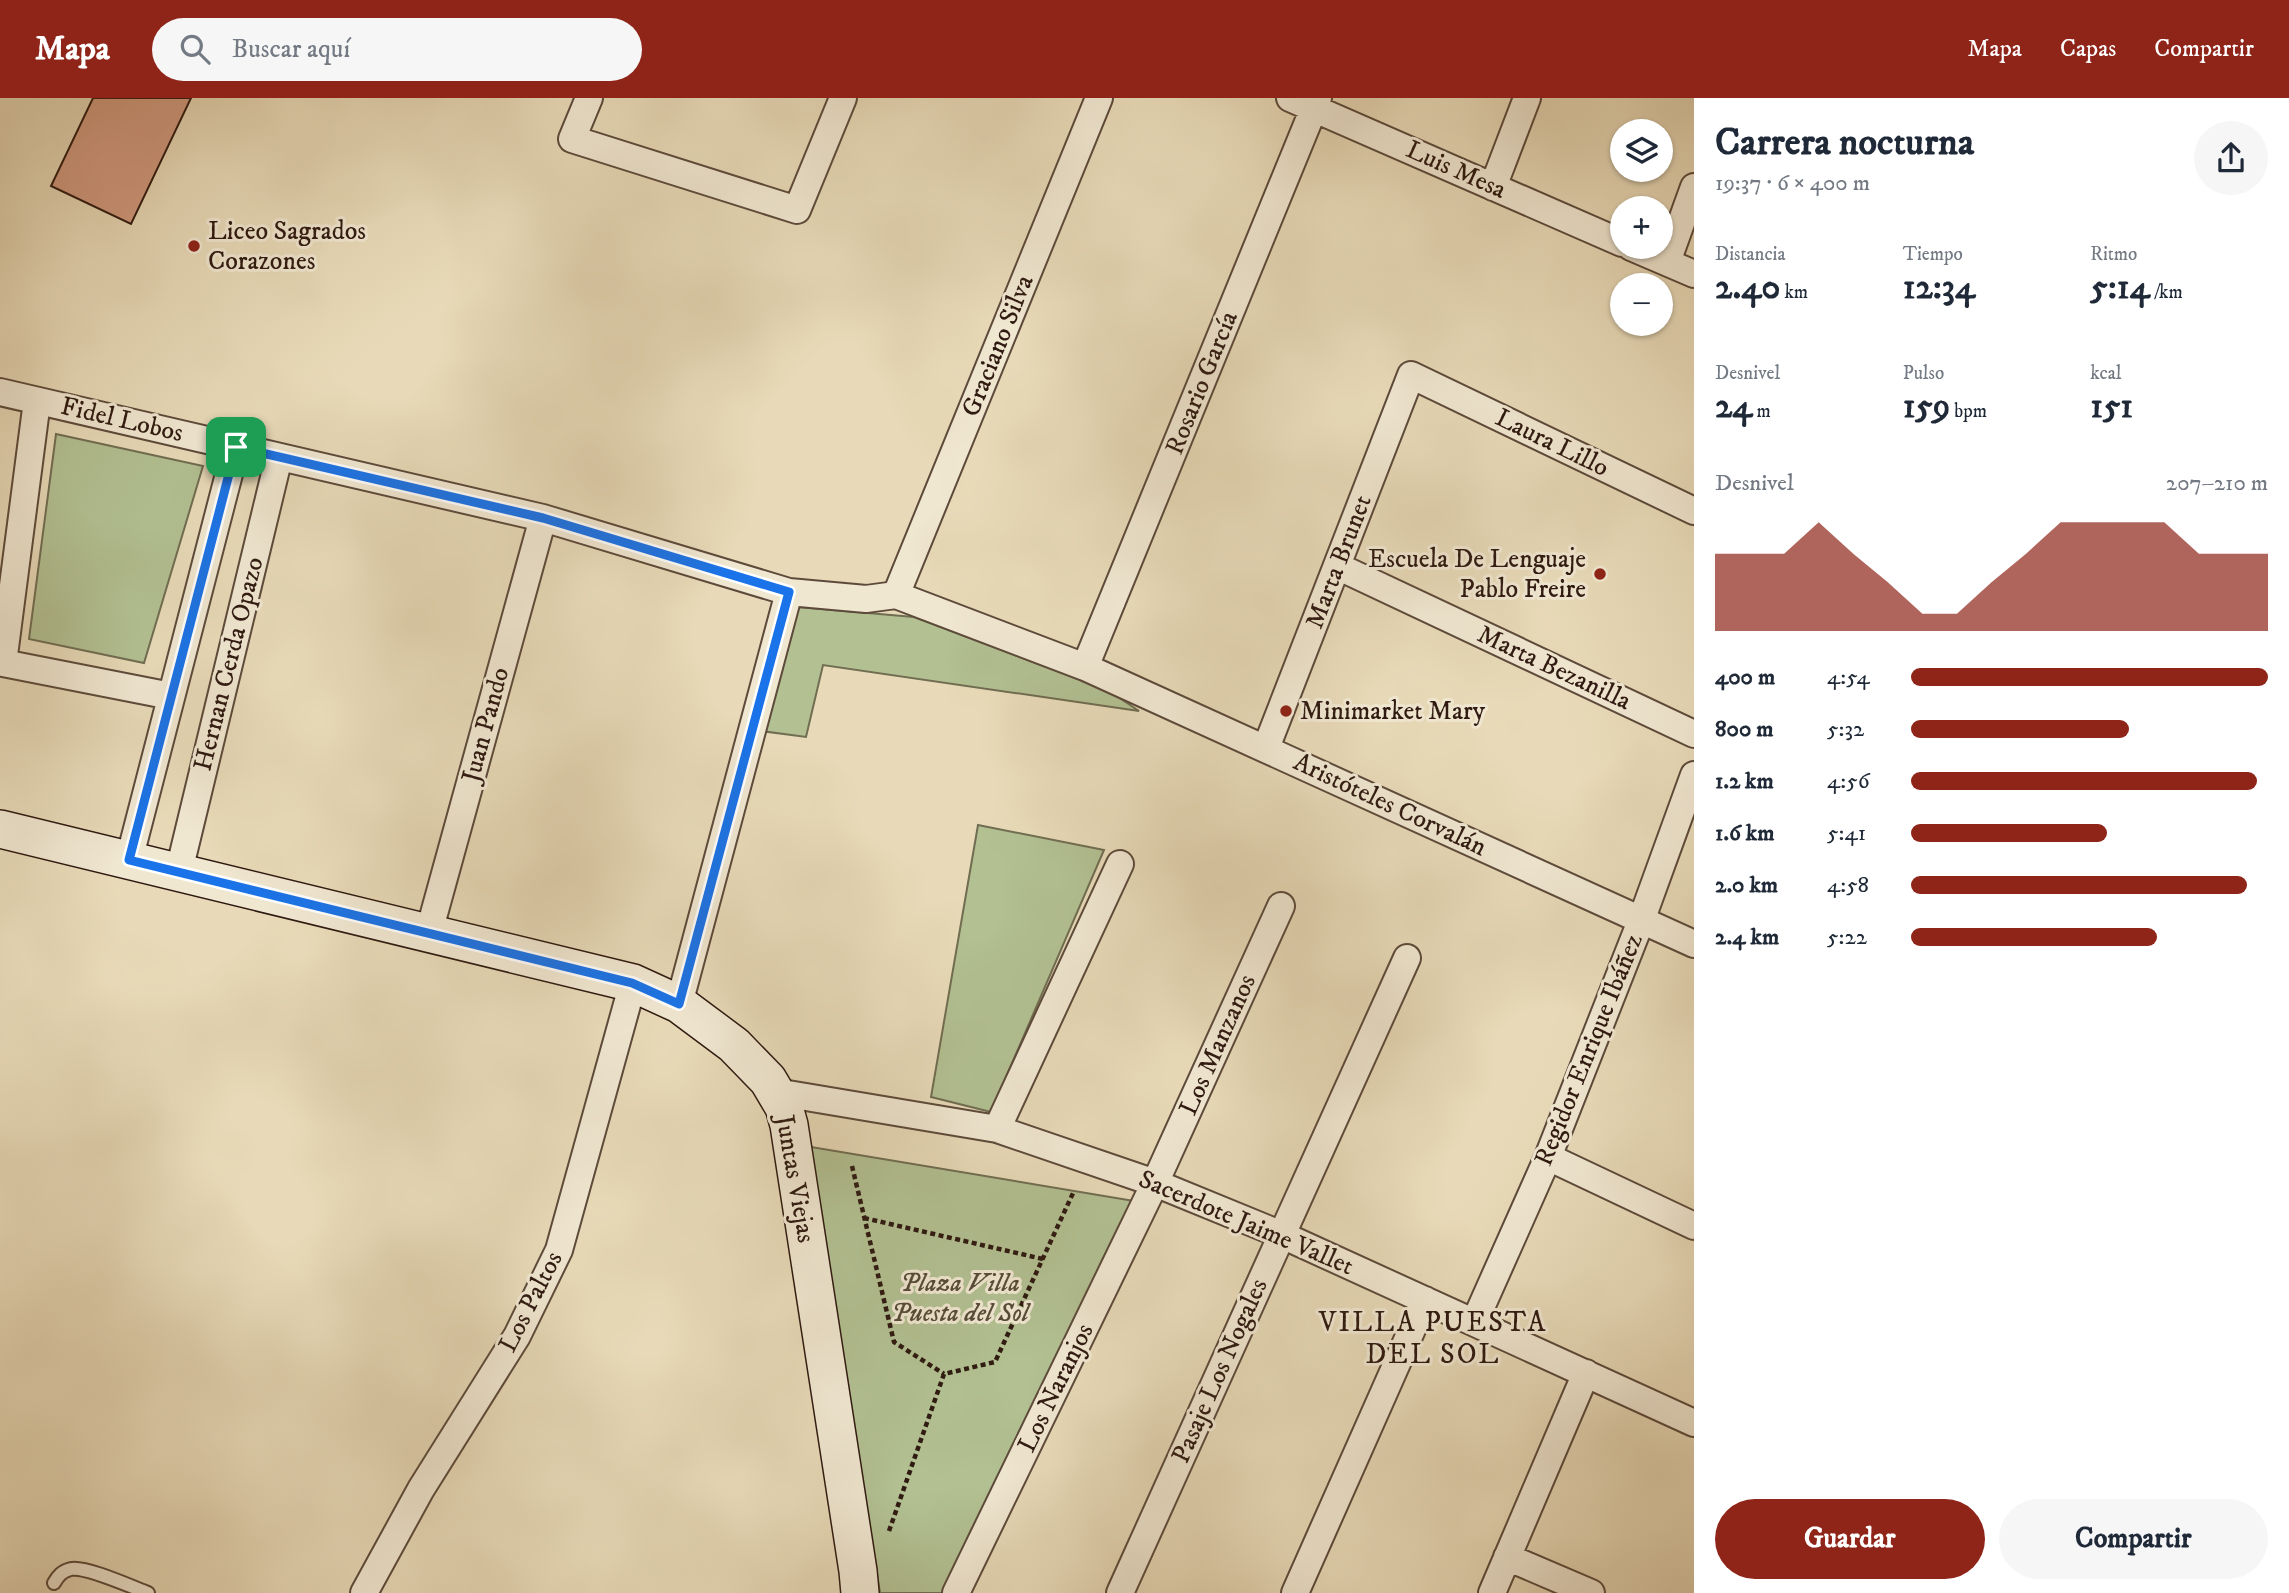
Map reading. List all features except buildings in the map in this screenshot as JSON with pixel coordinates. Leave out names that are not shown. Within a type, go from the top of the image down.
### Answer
[{"type":"street","points":[[589,98],[572,139],[797,210],[843,98]]},
{"type":"street","name":"Graciano Silva","points":[[896,595],[1099,98]]},
{"type":"street","name":"Luis Mesa","points":[[1290,98],[1317,103],[1493,187],[1610,238]]},
{"type":"street","points":[[1493,187],[1527,98]]},
{"type":"street","name":"Rosario García","points":[[1085,667],[1317,103]]},
{"type":"street","points":[[1667,262],[1694,187]]},
{"type":"street","points":[[1660,259],[1694,274]]},
{"type":"street","name":"Laura Lillo","points":[[1411,375],[1694,511]]},
{"type":"street","name":"Marta Brunet","points":[[1266,748],[1411,375]]},
{"type":"street","name":"Fidel Lobos","points":[[0,392],[543,518],[789,592],[866,599],[896,595]]},
{"type":"street","points":[[37,401],[3,663],[171,696]]},
{"type":"street","name":"Hernan Cerda Opazo","points":[[129,860],[236,447]]},
{"type":"street","name":"Hernan Cerda Opazo","points":[[179,871],[279,457]]},
{"type":"street","name":"Juan Pando","points":[[429,932],[543,518]]},
{"type":"street","name":"Marta Bezanilla","points":[[1337,566],[1694,734]]},
{"type":"street","points":[[679,1004],[789,592]]},
{"type":"street","name":"Aristóteles Corvalán","points":[[896,595],[1085,667],[1694,944]]},
{"type":"street","name":"Regidor Enrique Ibáñez","points":[[1475,1321],[1548,1157],[1694,775]]},
{"type":"street","name":"Juntas Viejas","points":[[0,829],[632,983],[679,1004],[734,1045],[768,1080],[776,1092],[789,1125],[860,1593]]},
{"type":"street","points":[[997,1129],[1120,864]]},
{"type":"street","name":"Los Manzanos","points":[[1155,1184],[1281,906]]},
{"type":"street","name":"Pasaje Los Nogales","points":[[1120,1593],[1407,958]]},
{"type":"street","name":"Los Paltos","points":[[364,1593],[421,1489],[517,1336],[559,1250],[632,983]]},
{"type":"street","name":"Sacerdote Jaime Vallet","points":[[776,1092],[997,1129],[1155,1184],[1282,1234],[1694,1423]]},
{"type":"street","points":[[1548,1157],[1694,1226]]},
{"type":"street","name":"Los Naranjos","points":[[956,1593],[1155,1184]]},
{"type":"street","points":[[1296,1593],[1425,1300]]},
{"type":"street","points":[[1492,1593],[1586,1373]]},
{"type":"street","points":[[1507,1557],[1591,1593]]},
{"type":"lane","points":[[54,1583],[58,1576],[66,1571],[80,1569],[148,1593]]},
{"type":"path","points":[[852,1166],[894,1342],[944,1374],[995,1362],[1074,1191]]},
{"type":"path","points":[[864,1218],[1043,1259]]},
{"type":"path","points":[[888,1535],[944,1374]]},
{"type":"green space","points":[[56,434],[203,466],[144,663],[29,639]]},
{"type":"green space","points":[[798,607],[914,617],[1109,691],[1139,711],[823,665],[806,737],[761,731]]},
{"type":"green space","points":[[978,825],[1104,850],[991,1112],[931,1097]]},
{"type":"green space","name":"Plaza Villa Puesta del Sol","points":[[811,1147],[1146,1203],[953,1593],[880,1593]]},
{"type":"place","name":"Liceo Sagrados Corazones","points":[[194,246]]},
{"type":"place","name":"Escuela De Lenguaje Pablo Freire","points":[[1600,574]]},
{"type":"place","name":"Minimarket Mary","points":[[1286,711]]},
{"type":"district","name":"VILLA PUESTA DEL SOL","points":[[1433,1338]]},
{"type":"route","points":[[236,447],[543,518],[789,592],[679,1004],[632,983],[129,860],[236,447]]}]
